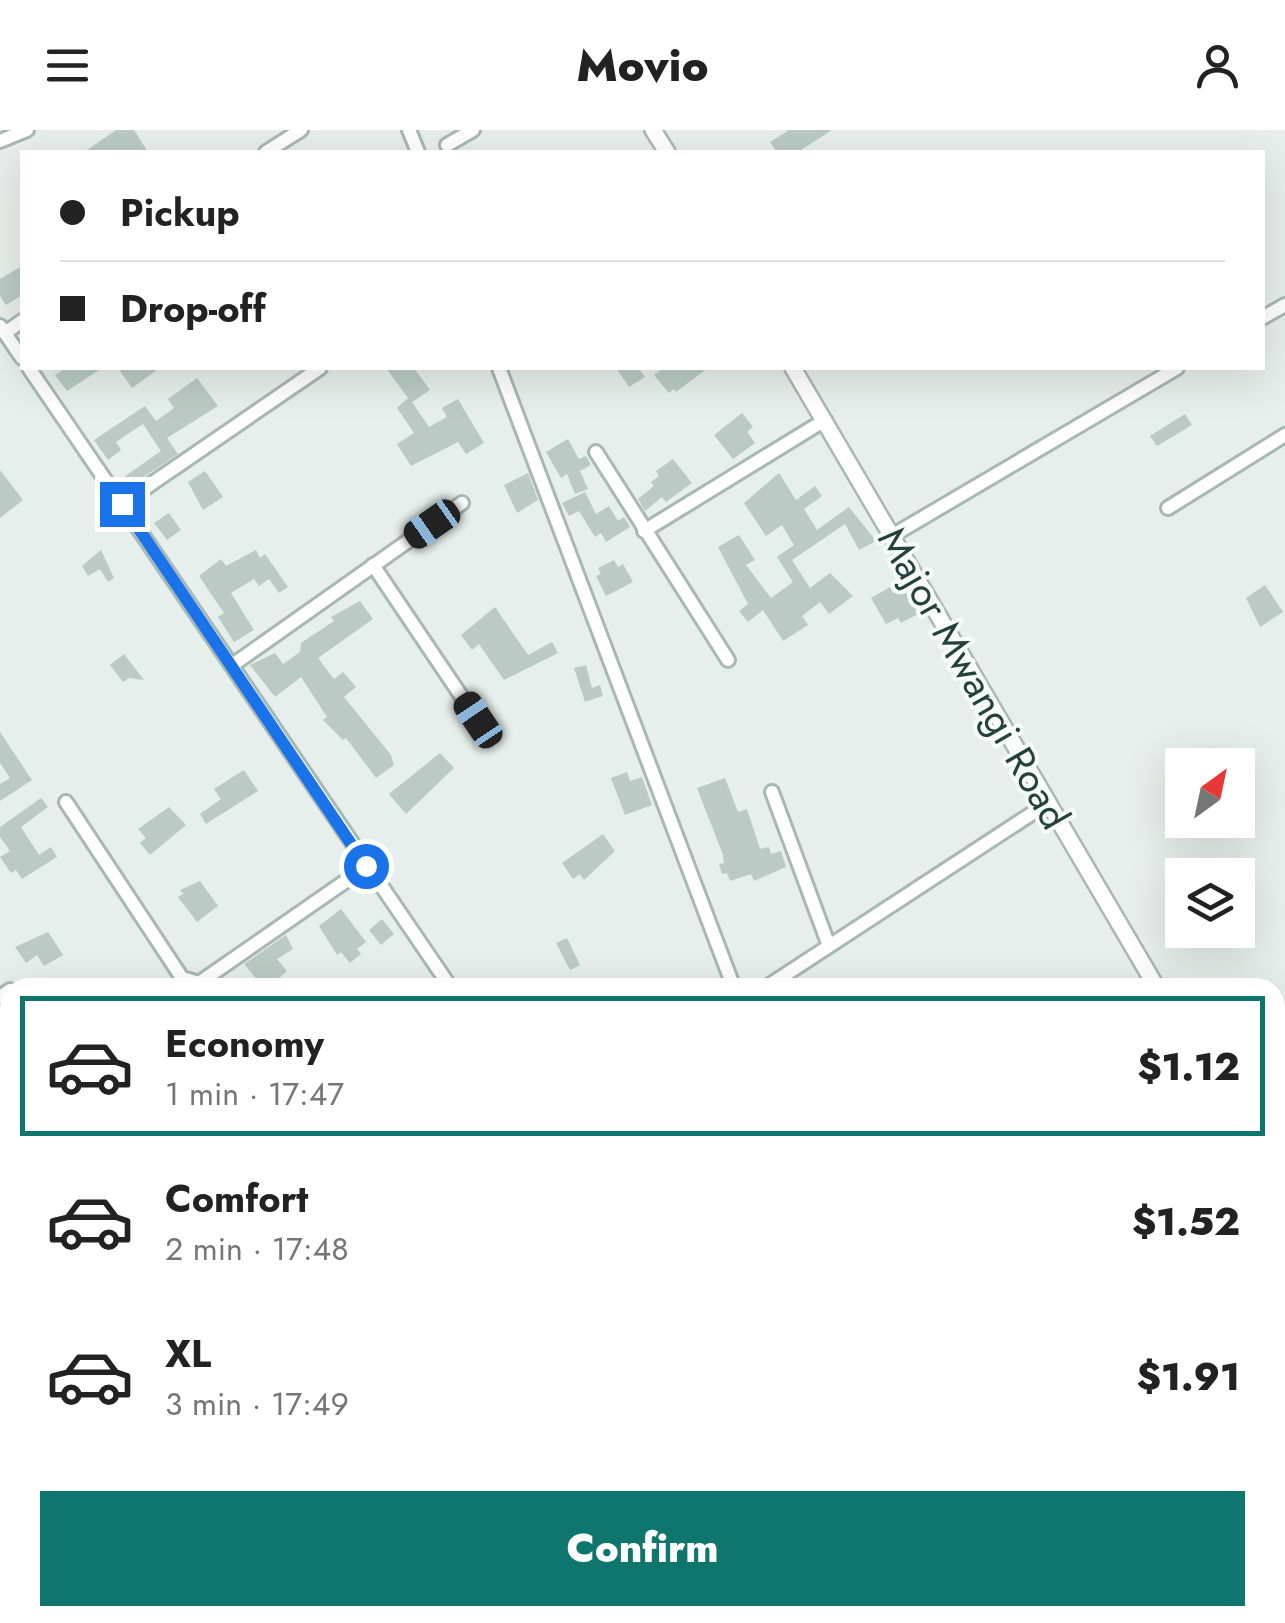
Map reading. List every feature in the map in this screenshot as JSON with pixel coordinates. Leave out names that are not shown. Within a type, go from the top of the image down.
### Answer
[{"type":"street","points":[[0,141],[28,130]]},
{"type":"street","points":[[269,150],[300,130]]},
{"type":"street","points":[[446,145],[472,130]]},
{"type":"street","points":[[3,329],[20,355]]},
{"type":"street","points":[[30,370],[444,978]]},
{"type":"street","points":[[122,504],[317,370]]},
{"type":"street","points":[[500,370],[730,978]]},
{"type":"street","name":"Major Mwangi Road","points":[[794,370],[1151,978]]},
{"type":"street","points":[[890,536],[1174,370]]},
{"type":"street","points":[[644,531],[825,420]]},
{"type":"street","points":[[1168,508],[1285,435]]},
{"type":"street","points":[[596,452],[728,660]]},
{"type":"street","points":[[234,664],[462,503]]},
{"type":"street","points":[[373,566],[478,720]]},
{"type":"street","points":[[772,792],[829,946]]},
{"type":"street","points":[[66,802],[182,978]]},
{"type":"street","points":[[781,978],[1048,804]]},
{"type":"street","points":[[207,978],[366,866]]},
{"type":"building","points":[[116,130],[134,130],[147,150],[87,150]]},
{"type":"building","points":[[789,130],[832,130],[801,150],[776,150],[770,142]]},
{"type":"building","points":[[20,267],[20,296],[6,305],[0,296],[0,279]]},
{"type":"building","points":[[63,370],[99,370],[67,391],[55,375]]},
{"type":"building","points":[[119,370],[157,370],[132,388]]},
{"type":"building","points":[[387,370],[415,370],[430,390],[412,402],[429,427],[447,417],[442,408],[458,399],[484,443],[466,454],[458,442],[411,466],[397,444],[414,433],[397,408],[408,398]]},
{"type":"building","points":[[617,370],[640,370],[645,377],[629,387]]},
{"type":"building","points":[[661,370],[705,370],[669,393],[654,375]]},
{"type":"building","points":[[197,378],[218,406],[167,438],[178,454],[130,486],[124,477],[161,451],[143,424],[116,442],[121,450],[108,460],[94,440],[145,406],[156,421],[174,408],[168,399]]},
{"type":"building","points":[[742,413],[753,427],[747,432],[755,443],[733,459],[714,435]]},
{"type":"building","points":[[1185,414],[1192,425],[1157,446],[1150,436]]},
{"type":"building","points":[[568,439],[579,459],[586,456],[591,465],[580,471],[588,489],[575,494],[567,474],[561,478],[546,452]]},
{"type":"building","points":[[673,459],[692,483],[666,502],[662,497],[645,511],[638,499],[654,486],[651,482],[659,476],[656,471]]},
{"type":"building","points":[[0,470],[23,500],[0,518]]},
{"type":"building","points":[[205,471],[223,497],[203,510],[188,482]]},
{"type":"building","points":[[528,473],[538,500],[517,513],[504,485]]},
{"type":"building","points":[[779,473],[796,500],[815,486],[822,496],[804,509],[817,530],[849,507],[876,541],[859,550],[845,524],[792,560],[810,588],[830,573],[853,596],[829,614],[820,602],[802,616],[808,625],[783,641],[763,610],[748,622],[739,611],[748,604],[718,547],[739,535],[755,560],[746,565],[771,598],[793,582],[777,557],[794,545],[782,525],[766,536],[744,503]]},
{"type":"building","points":[[585,492],[596,514],[609,506],[618,521],[624,517],[630,527],[606,542],[601,533],[595,537],[579,511],[569,516],[562,503]]},
{"type":"building","points":[[169,513],[181,530],[167,540],[154,523]]},
{"type":"building","points":[[101,550],[114,578],[108,582],[100,569],[88,576],[82,566]]},
{"type":"building","points":[[256,550],[260,558],[265,554],[288,587],[279,593],[269,579],[259,586],[254,579],[231,593],[254,630],[234,642],[218,617],[224,613],[199,576],[221,559],[226,566]]},
{"type":"building","points":[[614,560],[618,567],[623,564],[633,582],[606,596],[596,576],[601,574],[598,568]]},
{"type":"building","points":[[1265,585],[1283,612],[1260,627],[1246,598]]},
{"type":"building","points":[[890,587],[893,593],[903,588],[918,614],[901,623],[898,618],[886,624],[871,598]]},
{"type":"building","points":[[360,601],[373,619],[318,658],[334,679],[343,672],[356,687],[344,697],[391,755],[394,765],[376,778],[346,738],[343,740],[323,720],[327,717],[301,677],[275,697],[250,665],[275,653],[283,664],[300,652],[301,643],[334,621],[331,617]]},
{"type":"building","points":[[495,607],[528,655],[552,642],[558,653],[504,680],[479,644],[472,650],[461,635]]},
{"type":"building","points":[[124,654],[144,680],[129,678],[123,682],[110,665]]},
{"type":"building","points":[[586,665],[592,688],[600,685],[603,696],[585,702],[574,668]]},
{"type":"building","points":[[0,732],[32,780],[0,801],[0,784],[10,778],[0,763]]},
{"type":"building","points":[[440,753],[454,768],[406,814],[389,794]]},
{"type":"building","points":[[244,770],[258,791],[206,824],[200,814],[221,799],[214,789]]},
{"type":"building","points":[[627,772],[630,781],[642,777],[652,805],[625,815],[611,778]]},
{"type":"building","points":[[725,778],[738,812],[747,809],[760,849],[769,847],[771,854],[781,851],[786,867],[754,881],[751,874],[730,881],[727,873],[722,874],[719,864],[724,863],[723,855],[697,788]]},
{"type":"building","points":[[41,798],[48,807],[21,827],[39,855],[51,847],[57,857],[22,879],[16,870],[11,873],[0,857],[10,851],[0,837],[0,827]]},
{"type":"building","points":[[169,807],[186,825],[150,855],[140,843],[146,838],[138,829]]},
{"type":"building","points":[[603,834],[615,851],[584,880],[580,874],[573,879],[562,863]]},
{"type":"building","points":[[200,881],[218,906],[197,922],[178,897],[183,894],[180,890]]},
{"type":"building","points":[[341,909],[366,942],[357,949],[361,954],[350,963],[341,952],[337,955],[319,926]]},
{"type":"building","points":[[382,919],[394,934],[381,945],[369,930]]},
{"type":"building","points":[[48,932],[63,955],[44,966],[37,955],[26,963],[15,947]]},
{"type":"building","points":[[286,935],[293,949],[277,959],[287,971],[279,978],[256,978],[244,964]]},
{"type":"building","points":[[567,938],[580,965],[570,970],[556,943]]},
{"type":"route","points":[[122,504],[234,664],[366,866]]}]
